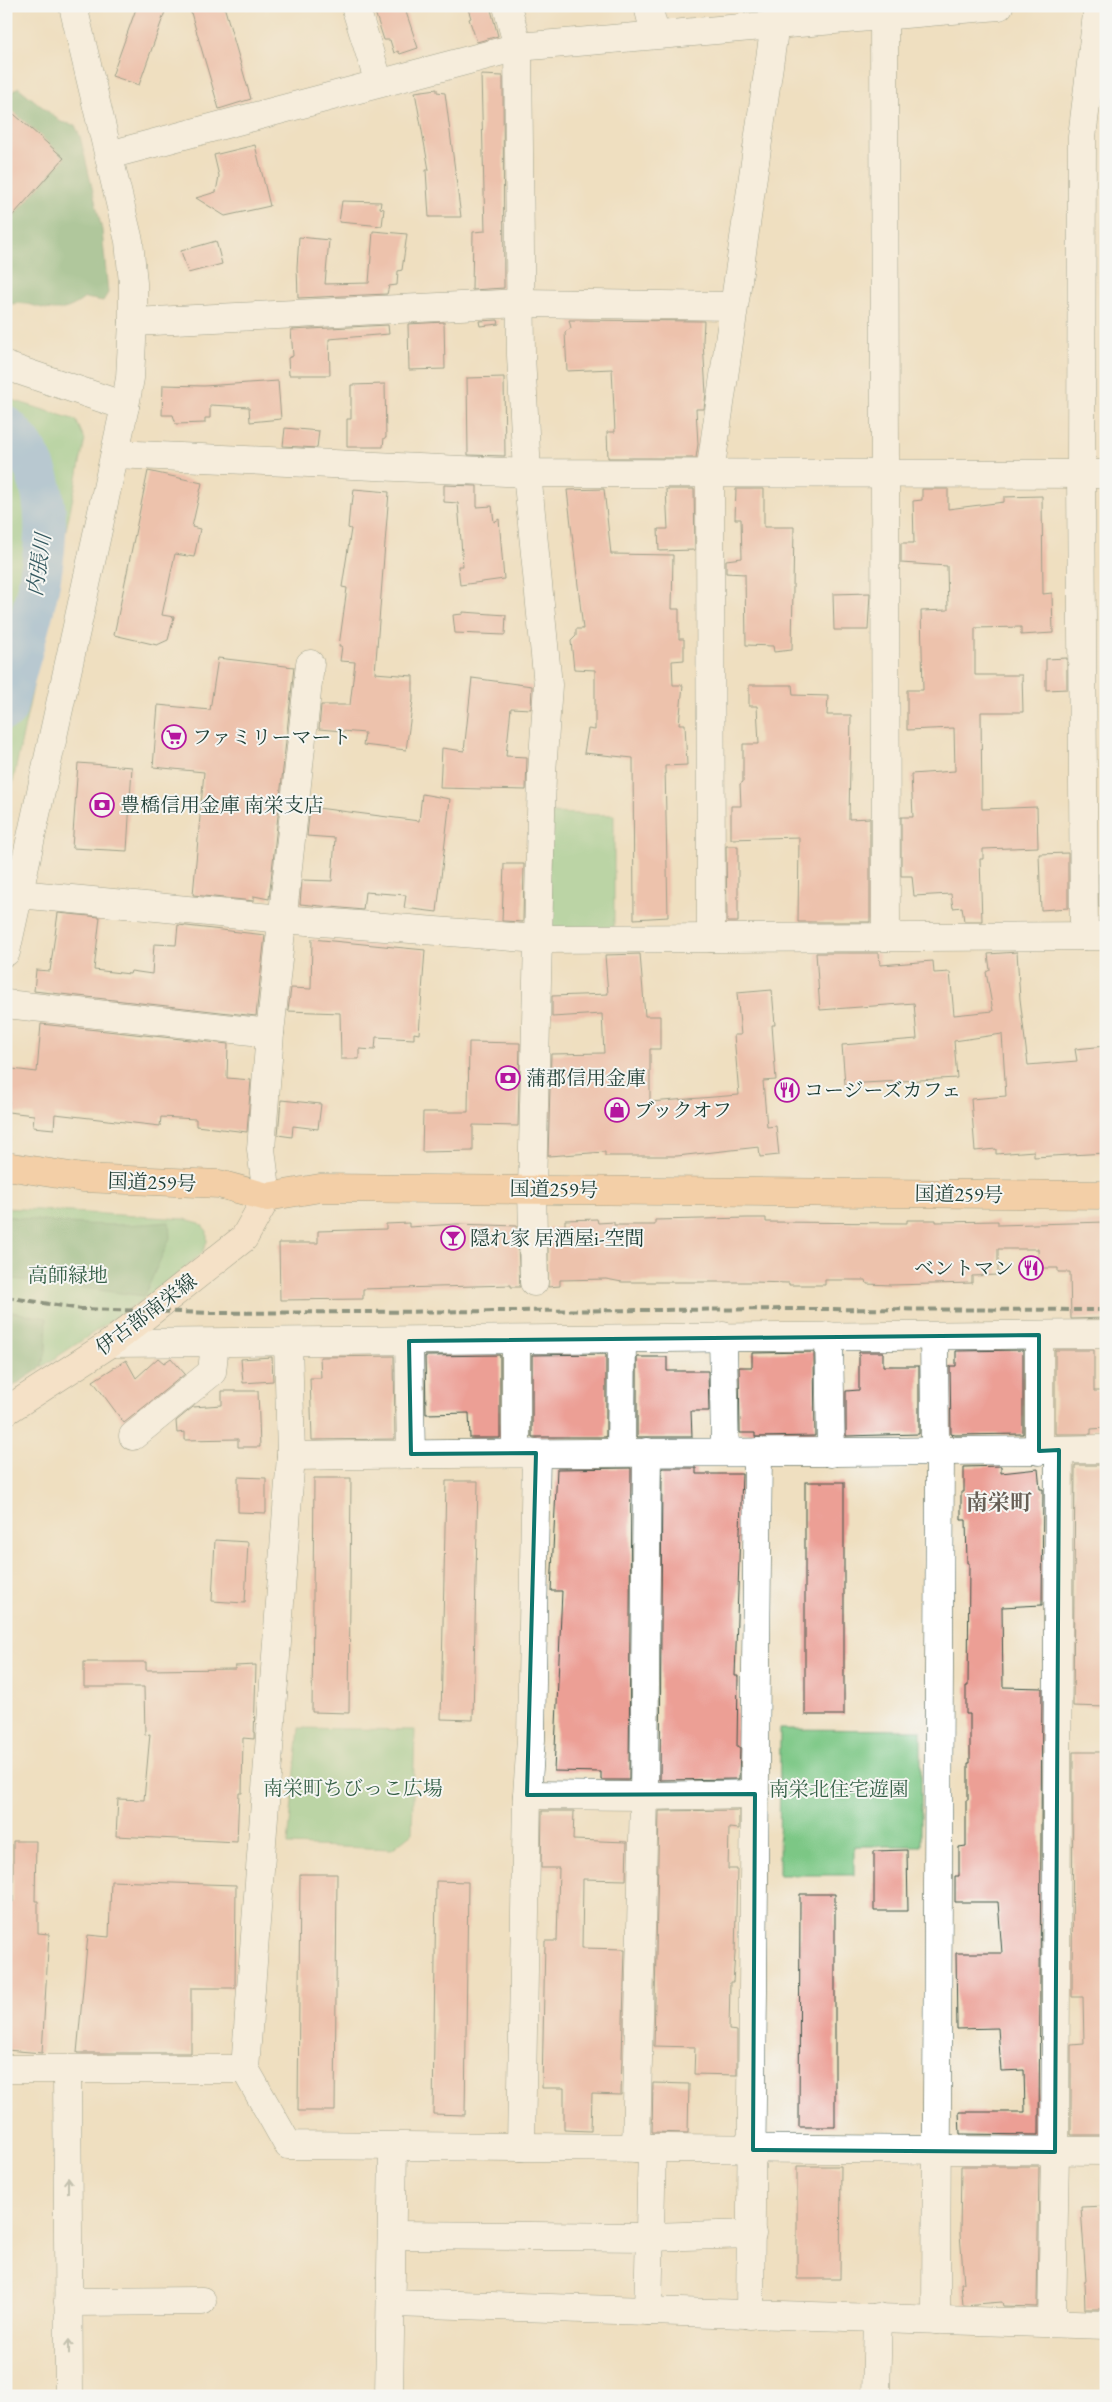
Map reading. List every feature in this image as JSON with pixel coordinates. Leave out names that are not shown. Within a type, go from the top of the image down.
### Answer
[{"type":"highway","name":"国道259号","points":[[6,1166],[83,1178],[218,1184],[268,1197],[320,1188],[1106,1195]]},
{"type":"main road","name":"伊古部南栄線","points":[[6,1411],[112,1343],[244,1238],[268,1197]]},
{"type":"street","points":[[6,952],[130,378],[133,283],[129,241],[73,6]]},
{"type":"street","points":[[355,6],[379,83]]},
{"type":"street","points":[[507,6],[518,47],[522,304],[521,356],[527,473],[548,685],[542,773],[532,1189],[534,1282]]},
{"type":"street","points":[[648,6],[655,34]]},
{"type":"street","points":[[109,154],[518,47],[655,34],[728,17],[790,17],[999,6]]},
{"type":"street","points":[[19,894],[282,919],[538,939],[1095,936],[1093,474],[1082,136],[1098,6]]},
{"type":"street","points":[[884,11],[886,936]]},
{"type":"street","points":[[711,938],[710,473],[733,306],[790,17]]},
{"type":"street","points":[[133,322],[522,304],[733,306]]},
{"type":"street","points":[[6,366],[124,406]]},
{"type":"street","points":[[115,454],[527,473],[1093,474]]},
{"type":"street","points":[[268,1197],[261,1149],[270,1033],[310,664]]},
{"type":"street","points":[[6,1004],[270,1033]]},
{"type":"street","points":[[112,1343],[622,1340],[723,1336],[1106,1334]]},
{"type":"street","points":[[1039,1335],[1049,1451],[1055,2152],[1052,2322]]},
{"type":"street","points":[[723,1336],[725,1452]]},
{"type":"street","points":[[829,1336],[831,1453]]},
{"type":"street","points":[[934,1336],[935,1438],[940,1453],[936,2320]]},
{"type":"street","points":[[516,1340],[526,1453],[531,1740],[527,1795],[521,2147]]},
{"type":"street","points":[[622,1340],[634,1452],[644,1796],[644,2148],[650,2237],[648,2311]]},
{"type":"street","points":[[409,1341],[411,1454]]},
{"type":"street","points":[[288,1342],[291,1456],[245,2069],[288,2145],[753,2150],[1106,2151]]},
{"type":"street","points":[[133,1436],[212,1372],[215,1343]]},
{"type":"street","points":[[291,1456],[634,1452],[940,1453],[1106,1450]]},
{"type":"street","points":[[750,2315],[758,1452]]},
{"type":"street","points":[[527,1795],[644,1796],[755,1794]]},
{"type":"street","points":[[6,2069],[245,2069]]},
{"type":"street","points":[[67,2070],[69,2396]]},
{"type":"street","points":[[389,2396],[392,2303],[393,2147]]},
{"type":"street","points":[[393,2235],[650,2237],[752,2234]]},
{"type":"street","points":[[68,2302],[202,2300]]},
{"type":"street","points":[[392,2303],[1106,2325]]},
{"type":"street","points":[[876,2396],[878,2317]]},
{"type":"highlighted area","points":[[1039,1335],[1039,1451],[1059,1450],[1055,2152],[753,2150],[755,1794],[527,1795],[536,1453],[411,1454],[409,1341]]},
{"type":"green space","points":[[18,87],[61,122],[75,125],[80,136],[102,230],[108,293],[103,301],[85,298],[73,306],[53,310],[27,304],[6,305],[6,224],[65,158],[6,105],[6,98]]},
{"type":"green space","points":[[6,398],[76,420],[85,440],[6,815]]},
{"type":"green space","points":[[550,813],[614,815],[614,929],[547,929]]},
{"type":"green space","name":"高師緑地","points":[[6,1208],[185,1219],[200,1223],[207,1231],[207,1242],[202,1253],[165,1285],[6,1391]]},
{"type":"green space","points":[[6,1216],[88,1224],[128,1225],[169,1222],[170,1238],[144,1296],[6,1278]]},
{"type":"green space","points":[[6,1311],[47,1318],[46,1351],[41,1368],[6,1391]]},
{"type":"green space","name":"南栄町ちびっこ広場","points":[[299,1728],[415,1730],[412,1833],[392,1849],[288,1845]]},
{"type":"green space","name":"南栄北住宅遊園","points":[[780,1729],[921,1730],[921,1846],[854,1846],[854,1875],[779,1875]]},
{"type":"building","points":[[137,6],[167,6],[139,85],[112,76]]},
{"type":"building","points":[[189,6],[224,6],[251,99],[219,109]]},
{"type":"building","points":[[373,6],[404,6],[418,48],[400,54],[398,51],[394,53],[390,40],[384,40]]},
{"type":"building","points":[[467,6],[490,6],[498,36],[477,42],[469,19],[471,18]]},
{"type":"building","points":[[481,75],[503,76],[504,288],[472,290],[473,232],[485,231]]},
{"type":"building","points":[[437,89],[437,92],[445,93],[461,217],[429,217],[426,170],[429,170],[415,92]]},
{"type":"building","points":[[6,107],[64,158],[6,223]]},
{"type":"building","points":[[255,145],[270,206],[225,216],[196,198],[216,192],[219,176],[214,155]]},
{"type":"building","points":[[342,201],[381,202],[380,208],[384,209],[382,226],[339,222]]},
{"type":"building","points":[[373,231],[407,234],[402,270],[398,271],[397,285],[389,286],[387,294],[298,298],[297,267],[299,237],[329,240],[325,284],[369,283]]},
{"type":"building","points":[[216,241],[222,264],[188,273],[181,251]]},
{"type":"building","points":[[498,320],[499,324],[480,326],[479,321]]},
{"type":"building","points":[[569,320],[704,321],[703,341],[706,394],[704,409],[696,409],[698,444],[696,458],[608,458],[607,432],[615,432],[612,369],[567,371],[565,332],[571,328]]},
{"type":"building","points":[[444,322],[445,369],[409,370],[408,324]]},
{"type":"building","points":[[388,325],[389,334],[329,339],[330,375],[289,375],[288,358],[293,356],[291,330]]},
{"type":"building","points":[[504,377],[505,456],[468,455],[467,378]]},
{"type":"building","points":[[278,381],[281,419],[250,422],[249,407],[210,405],[210,418],[205,418],[205,423],[176,424],[173,415],[162,415],[163,385],[204,386]]},
{"type":"building","points":[[385,384],[386,438],[384,438],[383,447],[347,447],[347,419],[351,419],[351,385]]},
{"type":"building","points":[[285,428],[319,431],[317,448],[283,446]]},
{"type":"building","points":[[148,471],[202,483],[192,527],[200,529],[194,557],[175,554],[162,615],[174,617],[168,640],[157,645],[114,635]]},
{"type":"building","points":[[444,485],[477,486],[477,507],[492,506],[494,522],[499,519],[504,579],[460,585],[458,566],[463,566],[458,503],[444,502]]},
{"type":"building","points":[[354,489],[389,492],[375,673],[413,676],[413,700],[406,750],[363,745],[365,733],[319,729],[321,705],[350,705],[355,662],[340,661],[342,646],[339,646],[347,588],[342,587],[351,529],[348,528],[350,505],[352,505]]},
{"type":"building","points":[[604,489],[611,554],[673,555],[672,609],[679,609],[679,639],[684,639],[684,660],[672,661],[673,685],[683,685],[679,724],[685,724],[687,765],[665,766],[668,917],[634,919],[633,758],[584,753],[588,729],[595,730],[595,670],[574,669],[571,641],[576,636],[576,629],[583,629],[567,490]]},
{"type":"building","points":[[666,489],[694,489],[695,550],[659,551],[658,529],[668,529]]},
{"type":"building","points":[[736,489],[764,489],[764,527],[794,527],[792,650],[774,652],[773,646],[746,645],[745,574],[726,573],[726,560],[742,558],[741,519],[735,519]]},
{"type":"building","points":[[922,489],[948,489],[948,509],[1004,502],[1004,497],[1042,496],[1043,594],[1052,593],[1053,633],[1021,635],[1021,627],[975,628],[975,675],[1022,675],[1023,712],[981,712],[982,809],[1037,807],[1038,847],[983,849],[983,859],[980,859],[982,921],[964,921],[962,907],[953,908],[951,894],[914,896],[912,876],[901,876],[901,817],[913,817],[911,774],[955,771],[954,728],[907,730],[907,690],[923,690],[921,611],[948,610],[947,566],[901,563],[901,543],[914,543],[913,501],[922,500]]},
{"type":"building","points":[[870,593],[868,630],[834,630],[833,594]]},
{"type":"building","points":[[463,612],[506,615],[505,635],[455,633],[453,615],[463,614]]},
{"type":"building","points":[[218,658],[294,667],[269,899],[254,896],[254,901],[193,895],[204,772],[153,767],[158,705],[210,710]]},
{"type":"building","points":[[1067,658],[1067,689],[1046,690],[1046,659]]},
{"type":"building","points":[[472,678],[532,686],[531,709],[511,708],[506,756],[527,757],[526,790],[440,788],[442,748],[464,751]]},
{"type":"building","points":[[749,685],[792,685],[793,695],[828,696],[827,715],[851,715],[849,819],[870,818],[870,922],[798,922],[799,837],[731,839],[731,806],[741,806],[740,784],[743,782],[743,744],[759,744],[757,706],[749,706]]},
{"type":"building","points":[[78,763],[132,767],[127,851],[72,848]]},
{"type":"building","points":[[422,794],[450,799],[437,912],[404,908],[406,895],[365,892],[363,910],[300,904],[302,880],[332,881],[335,838],[307,836],[310,807],[419,821]]},
{"type":"building","points":[[726,846],[738,846],[738,922],[727,922]]},
{"type":"building","points":[[1068,853],[1068,908],[1041,910],[1039,854]]},
{"type":"building","points":[[504,864],[524,864],[523,922],[502,921]]},
{"type":"building","points":[[1099,874],[1106,874],[1106,907],[1099,907]]},
{"type":"building","points":[[58,913],[100,917],[94,970],[130,974],[131,971],[152,974],[154,944],[176,945],[178,925],[265,935],[256,1016],[34,991],[36,970],[50,971]]},
{"type":"building","points":[[312,939],[425,950],[419,1034],[414,1033],[414,1039],[376,1037],[375,1050],[359,1049],[359,1059],[341,1059],[340,1013],[288,1011],[291,988],[311,989]]},
{"type":"building","points":[[1017,952],[1020,999],[1028,1065],[1077,1061],[1075,1049],[1106,1046],[1106,1153],[1034,1157],[1034,1151],[996,1154],[996,1149],[975,1151],[971,1099],[1006,1096],[1002,1034],[954,1041],[957,1078],[845,1084],[842,1045],[917,1039],[914,1003],[820,1010],[816,953],[879,953],[880,965],[933,961],[934,973],[950,972],[954,1015],[993,1011],[986,972],[990,970],[988,954]]},
{"type":"building","points":[[640,954],[645,1016],[660,1016],[660,1049],[650,1049],[650,1102],[739,1095],[734,1035],[741,1035],[737,993],[772,990],[775,1025],[772,1025],[776,1080],[763,1081],[767,1127],[776,1126],[779,1155],[760,1157],[759,1147],[677,1156],[605,1156],[605,1152],[548,1156],[551,1054],[604,1053],[602,1014],[552,1017],[552,996],[608,994],[605,955]]},
{"type":"building","points":[[41,1024],[228,1044],[227,1078],[251,1080],[247,1132],[196,1126],[196,1119],[161,1117],[160,1126],[55,1114],[54,1129],[33,1127],[34,1115],[8,1112],[12,1069],[37,1072]]},
{"type":"building","points":[[469,1042],[520,1043],[518,1126],[473,1125],[473,1151],[422,1152],[423,1112],[468,1112]]},
{"type":"building","points":[[281,1100],[321,1104],[318,1129],[293,1126],[292,1137],[278,1135]]},
{"type":"building","points":[[766,1218],[766,1222],[907,1223],[907,1220],[936,1220],[936,1222],[998,1221],[998,1225],[1106,1222],[1106,1318],[1071,1319],[1070,1272],[1058,1272],[1058,1268],[1039,1268],[1038,1249],[998,1249],[998,1275],[972,1276],[972,1283],[891,1285],[867,1284],[866,1280],[825,1280],[825,1285],[789,1285],[789,1283],[754,1282],[622,1282],[606,1279],[560,1280],[560,1286],[548,1287],[548,1228],[565,1228],[565,1220],[597,1219],[598,1223],[614,1222],[614,1225],[655,1225],[655,1220]]},
{"type":"building","points":[[409,1223],[409,1227],[457,1224],[517,1226],[520,1287],[511,1287],[511,1285],[363,1289],[363,1299],[280,1300],[279,1243],[318,1243],[318,1231],[386,1229],[386,1224]]},
{"type":"building","points":[[1023,1350],[1023,1434],[951,1434],[950,1366],[956,1366],[956,1351]]},
{"type":"building","points":[[1055,1350],[1094,1350],[1094,1391],[1106,1391],[1106,1428],[1091,1429],[1091,1434],[1055,1434]]},
{"type":"building","points":[[814,1352],[815,1436],[755,1437],[755,1433],[740,1433],[739,1367],[752,1367],[752,1353]]},
{"type":"building","points":[[859,1352],[883,1352],[883,1366],[919,1366],[919,1434],[846,1436],[846,1391],[859,1390]]},
{"type":"building","points":[[606,1354],[606,1437],[532,1437],[532,1355]]},
{"type":"building","points":[[500,1355],[500,1438],[470,1438],[469,1413],[426,1414],[425,1356]]},
{"type":"building","points":[[394,1356],[395,1439],[312,1440],[310,1378],[321,1378],[320,1357]]},
{"type":"building","points":[[272,1357],[273,1381],[243,1383],[241,1359]]},
{"type":"building","points":[[637,1357],[667,1357],[667,1371],[708,1371],[709,1411],[691,1411],[692,1437],[637,1437]]},
{"type":"building","points":[[158,1358],[164,1363],[171,1358],[185,1374],[124,1423],[93,1381],[126,1360],[136,1378]]},
{"type":"building","points":[[222,1391],[258,1391],[260,1447],[238,1447],[238,1439],[185,1440],[185,1432],[177,1433],[176,1421],[193,1407],[222,1405]]},
{"type":"building","points":[[1075,1465],[1106,1465],[1106,1707],[1073,1706]]},
{"type":"building","points":[[1001,1466],[1001,1473],[1038,1469],[1040,1489],[1043,1489],[1042,1605],[1002,1607],[1003,1687],[1042,1688],[1039,2135],[960,2134],[959,2112],[1025,2112],[1024,2070],[1001,2071],[998,2028],[957,2029],[956,1953],[1002,1953],[998,1902],[955,1902],[955,1876],[959,1876],[959,1847],[966,1846],[966,1800],[968,1800],[968,1763],[970,1763],[970,1714],[966,1714],[969,1563],[967,1563],[966,1520],[961,1520],[961,1492],[964,1492],[964,1467]]},
{"type":"building","points":[[631,1468],[629,1780],[601,1780],[601,1772],[554,1771],[562,1591],[551,1591],[557,1469]]},
{"type":"building","points":[[662,1468],[696,1468],[696,1474],[742,1474],[735,1676],[738,1676],[737,1747],[740,1747],[739,1779],[660,1780]]},
{"type":"building","points":[[238,1477],[266,1478],[266,1513],[238,1512]]},
{"type":"building","points":[[314,1478],[351,1478],[349,1713],[312,1712]]},
{"type":"building","points":[[446,1481],[478,1481],[473,1720],[441,1719]]},
{"type":"building","points":[[805,1482],[844,1482],[844,1715],[805,1715]]},
{"type":"building","points":[[215,1540],[248,1542],[245,1603],[212,1601]]},
{"type":"building","points":[[84,1662],[146,1662],[146,1670],[235,1669],[235,1666],[256,1665],[254,1739],[243,1738],[242,1793],[239,1793],[237,1842],[116,1836],[118,1799],[144,1800],[150,1734],[145,1735],[144,1687],[84,1687]]},
{"type":"building","points":[[1073,1752],[1102,1752],[1103,1937],[1106,1937],[1106,2135],[1071,2135],[1071,2045],[1084,2044],[1083,1997],[1072,1997]]},
{"type":"building","points":[[739,1810],[739,1829],[729,1828],[728,1869],[737,1869],[735,1954],[733,1982],[730,1982],[729,2030],[737,2031],[737,2075],[694,2074],[695,2047],[654,2046],[659,1811]]},
{"type":"building","points":[[542,1811],[574,1811],[573,1840],[627,1842],[626,1880],[583,1879],[582,1948],[625,1949],[621,2095],[592,2094],[591,2131],[564,2130],[564,2088],[542,2088],[545,1941],[557,1941],[559,1868],[541,1868]]},
{"type":"building","points":[[13,1841],[36,1841],[35,1901],[38,1901],[38,1933],[49,1934],[42,2053],[6,2050],[6,1902],[13,1902]]},
{"type":"building","points":[[907,1850],[908,1911],[874,1911],[874,1851]]},
{"type":"building","points":[[300,1874],[337,1874],[335,2111],[298,2111]]},
{"type":"building","points":[[111,1881],[236,1885],[235,1988],[191,1988],[191,2053],[77,2053],[88,1935],[109,1937]]},
{"type":"building","points":[[436,1881],[468,1882],[465,2115],[433,2114]]},
{"type":"building","points":[[800,1894],[835,1894],[835,2127],[799,2127]]},
{"type":"building","points":[[653,2083],[689,2084],[688,2133],[652,2132]]},
{"type":"building","points":[[797,2166],[841,2166],[840,2279],[797,2279]]},
{"type":"building","points":[[961,2166],[1039,2166],[1037,2307],[1003,2306],[1002,2302],[963,2305],[961,2283],[964,2283],[960,2234]]},
{"type":"building","points":[[1106,2206],[1106,2309],[1085,2309],[1084,2281],[1086,2281],[1081,2207]]},
{"type":"waterway","name":"内張川","points":[[6,427],[29,457],[42,490],[45,526],[42,563],[35,601],[6,709]]},
{"type":"railway","points":[[6,1297],[81,1309],[213,1313],[796,1309],[1106,1310]]},
{"type":"place","name":"ファミリーマート","points":[[174,737]]},
{"type":"place","name":"豊橋信用金庫 南栄支店","points":[[102,805]]},
{"type":"place","name":"蒲郡信用金庫","points":[[508,1078]]},
{"type":"place","name":"コージーズカフェ","points":[[787,1090]]},
{"type":"place","name":"ブックオフ","points":[[617,1110]]},
{"type":"place","name":"隠れ家 居酒屋i-空間","points":[[453,1238]]},
{"type":"place","name":"ベントマン","points":[[1031,1268]]},
{"type":"district","name":"南栄町","points":[[999,1502]]}]
